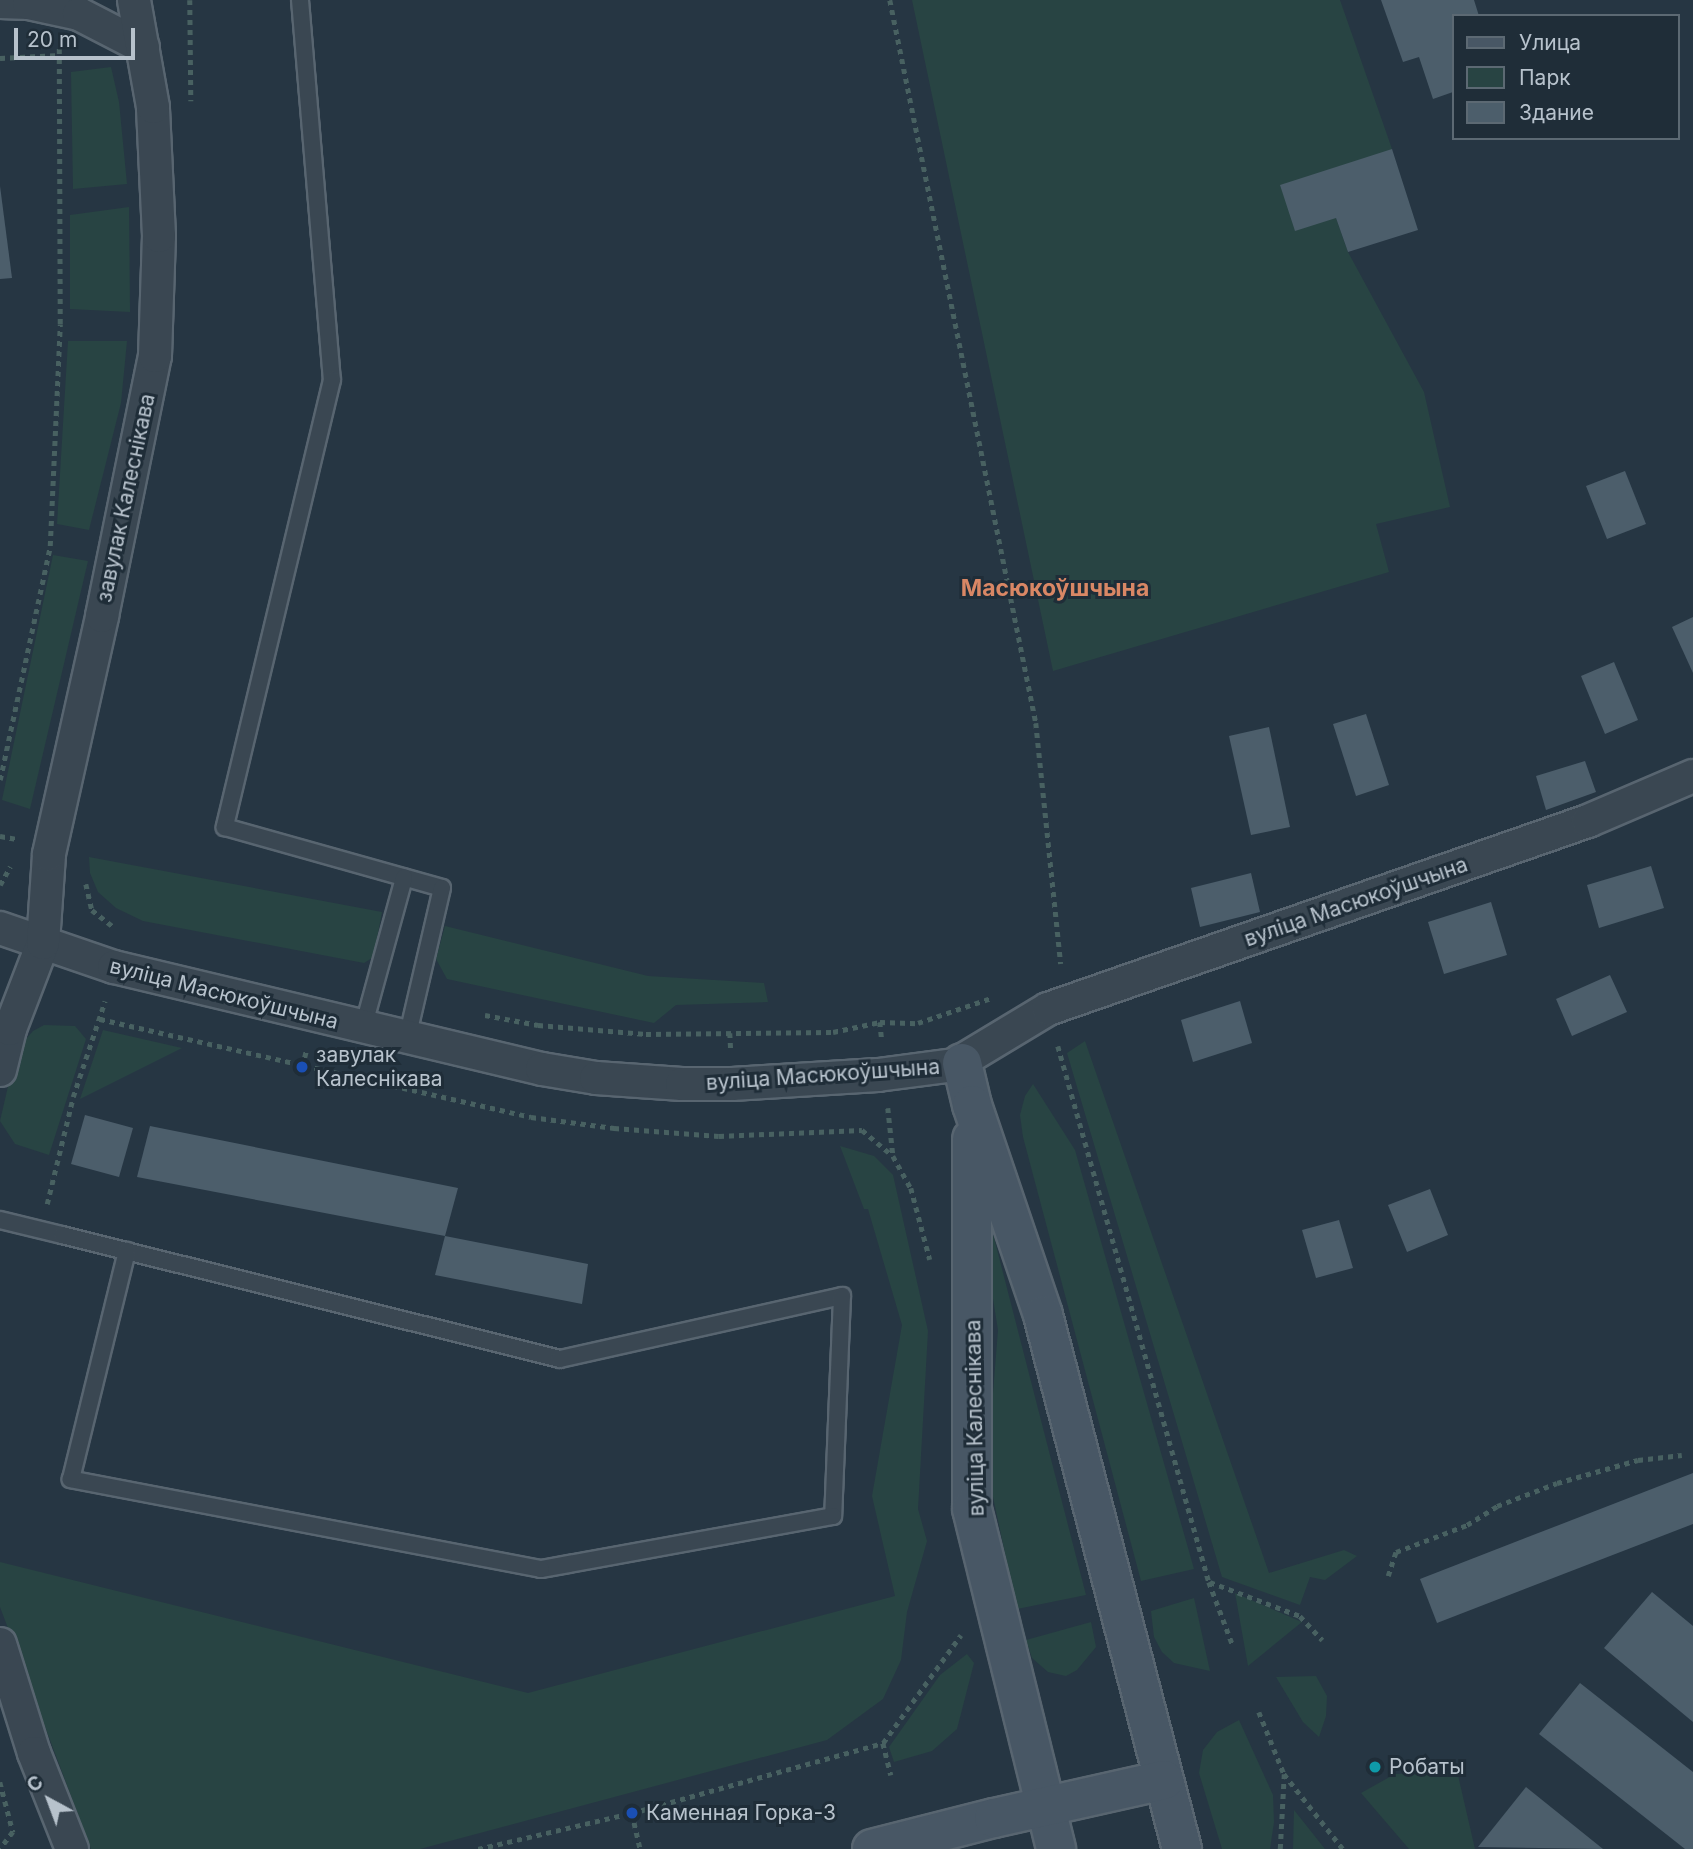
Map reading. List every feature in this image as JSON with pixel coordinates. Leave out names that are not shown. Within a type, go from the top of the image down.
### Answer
[{"type":"street","name":"завулак Калеснікава","points":[[0,1070],[10,1029],[43,943],[49,854],[108,590],[155,356],[159,236],[153,107],[134,0]]},
{"type":"street","points":[[0,2],[29,3],[79,14],[143,47]]},
{"type":"street","name":"вуліца Масюкоўшчына","points":[[0,928],[114,967],[407,1039],[596,1078],[682,1084],[878,1075],[962,1063],[1048,1009],[1588,821],[1693,776]]},
{"type":"street","name":"вуліца Калеснікава","points":[[962,1063],[972,1105],[1043,1315],[1182,1849]]},
{"type":"street","name":"вуліца Калеснікава","points":[[972,1105],[972,1509],[1056,1849]]},
{"type":"street","points":[[0,1644],[34,1753],[72,1849]]},
{"type":"street","points":[[872,1849],[1164,1780]]},
{"type":"lane","points":[[300,0],[332,380],[225,827],[442,888],[407,1039]]},
{"type":"lane","points":[[363,1028],[404,877]]},
{"type":"lane","points":[[0,1220],[127,1251],[560,1359],[842,1296],[832,1517],[541,1569],[71,1479],[127,1251]]},
{"type":"path","points":[[890,0],[1036,723],[1063,962],[1042,981],[1209,1582],[1233,1646]]},
{"type":"path","points":[[0,780],[50,546],[60,324],[59,37]]},
{"type":"path","points":[[0,58],[60,55]]},
{"type":"path","points":[[646,1034],[834,1032],[880,1022],[918,1023],[1000,995]]},
{"type":"path","points":[[40,1230],[73,1097],[100,1019],[397,1088]]},
{"type":"path","points":[[1388,1576],[1396,1552],[1466,1525],[1497,1506],[1557,1483],[1638,1460],[1682,1455]]},
{"type":"path","points":[[1209,1582],[1300,1616],[1322,1640]]},
{"type":"path","points":[[1259,1712],[1284,1774],[1343,1849]]},
{"type":"path","points":[[478,1849],[632,1814],[883,1743],[891,1775]]},
{"type":"path","points":[[1280,1849],[1284,1774]]},
{"type":"path","points":[[0,1782],[13,1832],[1,1849]]},
{"type":"path","points":[[632,1814],[640,1849]]},
{"type":"green space","points":[[912,0],[1340,0],[1392,149],[1336,218],[1348,252],[1424,392],[1450,507],[1376,524],[1389,572],[1053,671]]},
{"type":"green space","points":[[111,67],[119,102],[127,184],[73,189],[71,72]]},
{"type":"green space","points":[[129,207],[130,312],[70,309],[70,215]]},
{"type":"green space","points":[[68,341],[127,341],[121,403],[89,530],[57,524]]},
{"type":"green space","points":[[53,555],[88,561],[30,809],[2,800]]},
{"type":"green space","points":[[89,857],[382,912],[372,958],[364,963],[143,921],[116,908],[98,892],[90,873]]},
{"type":"green space","points":[[445,926],[648,976],[764,983],[768,1002],[676,1005],[654,1023],[447,979],[436,959]]},
{"type":"green space","points":[[44,1025],[75,1026],[86,1039],[49,1155],[15,1144],[0,1121],[12,1069],[25,1040],[33,1031]]},
{"type":"green space","points":[[103,1030],[182,1048],[80,1099]]},
{"type":"green space","points":[[1085,1041],[1269,1573],[1344,1550],[1357,1556],[1325,1580],[1310,1577],[1300,1605],[1222,1577],[1067,1053]]},
{"type":"green space","points":[[1033,1084],[1075,1150],[1194,1569],[1141,1581],[1023,1137],[1020,1115],[1025,1096]]},
{"type":"green space","points":[[840,1146],[874,1156],[893,1175],[928,1331],[918,1509],[927,1541],[907,1612],[901,1660],[883,1699],[827,1740],[420,1849],[91,1849],[0,1607],[0,1562],[528,1693],[895,1596],[872,1496],[902,1325],[868,1209],[864,1209]]},
{"type":"green space","points":[[984,1199],[1086,1595],[1017,1609],[987,1469],[998,1330],[980,1217]]},
{"type":"green space","points":[[1235,1593],[1302,1622],[1248,1666]]},
{"type":"green space","points":[[1194,1598],[1210,1671],[1174,1663],[1162,1652],[1154,1637],[1151,1611]]},
{"type":"green space","points":[[1091,1622],[1096,1647],[1077,1670],[1066,1676],[1048,1672],[1032,1658],[1026,1640]]},
{"type":"green space","points":[[967,1654],[974,1663],[957,1729],[932,1751],[894,1762],[889,1747],[940,1675]]},
{"type":"green space","points":[[1316,1676],[1327,1696],[1326,1716],[1319,1737],[1303,1722],[1276,1677]]},
{"type":"green space","points":[[1239,1720],[1273,1795],[1274,1822],[1270,1849],[1222,1849],[1199,1773],[1203,1750],[1217,1732]]},
{"type":"green space","points":[[1457,1771],[1475,1849],[1409,1849],[1361,1793],[1395,1774]]},
{"type":"green space","points":[[1294,1810],[1325,1849],[1293,1849]]},
{"type":"building","points":[[1381,0],[1474,0],[1478,14],[1452,14],[1452,92],[1433,99],[1419,57],[1403,62]]},
{"type":"building","points":[[1392,149],[1418,230],[1348,252],[1336,218],[1295,231],[1280,185]]},
{"type":"building","points":[[0,186],[12,278],[0,279]]},
{"type":"building","points":[[1625,471],[1646,524],[1607,539],[1586,486]]},
{"type":"building","points":[[1693,617],[1693,673],[1672,627]]},
{"type":"building","points":[[1614,662],[1638,720],[1605,734],[1581,676]]},
{"type":"building","points":[[1366,714],[1389,785],[1356,796],[1333,724]]},
{"type":"building","points":[[1269,727],[1290,827],[1251,835],[1229,736]]},
{"type":"building","points":[[1585,761],[1596,792],[1546,810],[1536,776]]},
{"type":"building","points":[[1651,866],[1664,908],[1599,928],[1587,885]]},
{"type":"building","points":[[1251,873],[1260,912],[1200,927],[1191,888]]},
{"type":"building","points":[[1491,902],[1507,955],[1444,974],[1428,922]]},
{"type":"building","points":[[1610,975],[1627,1012],[1572,1036],[1556,999]]},
{"type":"building","points":[[1240,1001],[1252,1043],[1193,1062],[1181,1020]]},
{"type":"building","points":[[85,1115],[133,1128],[119,1177],[71,1164]]},
{"type":"building","points":[[150,1126],[458,1188],[445,1236],[137,1177]]},
{"type":"building","points":[[1430,1189],[1448,1235],[1407,1252],[1388,1205]]},
{"type":"building","points":[[1339,1220],[1353,1268],[1316,1278],[1302,1230]]},
{"type":"building","points":[[445,1236],[588,1264],[582,1304],[435,1275]]},
{"type":"building","points":[[1693,1473],[1693,1524],[1437,1623],[1420,1579]]},
{"type":"building","points":[[1652,1592],[1693,1626],[1693,1722],[1604,1648]]},
{"type":"building","points":[[1580,1683],[1693,1772],[1693,1849],[1685,1849],[1539,1734]]},
{"type":"building","points":[[1526,1787],[1603,1849],[1478,1847]]},
{"type":"place","name":"завулак Калеснікава","points":[[302,1067]]},
{"type":"place","name":"Робаты","points":[[1375,1767]]},
{"type":"place","name":"Каменная Горка-3","points":[[632,1813]]},
{"type":"district","name":"Масюкоўшчына","points":[[1055,588]]}]
